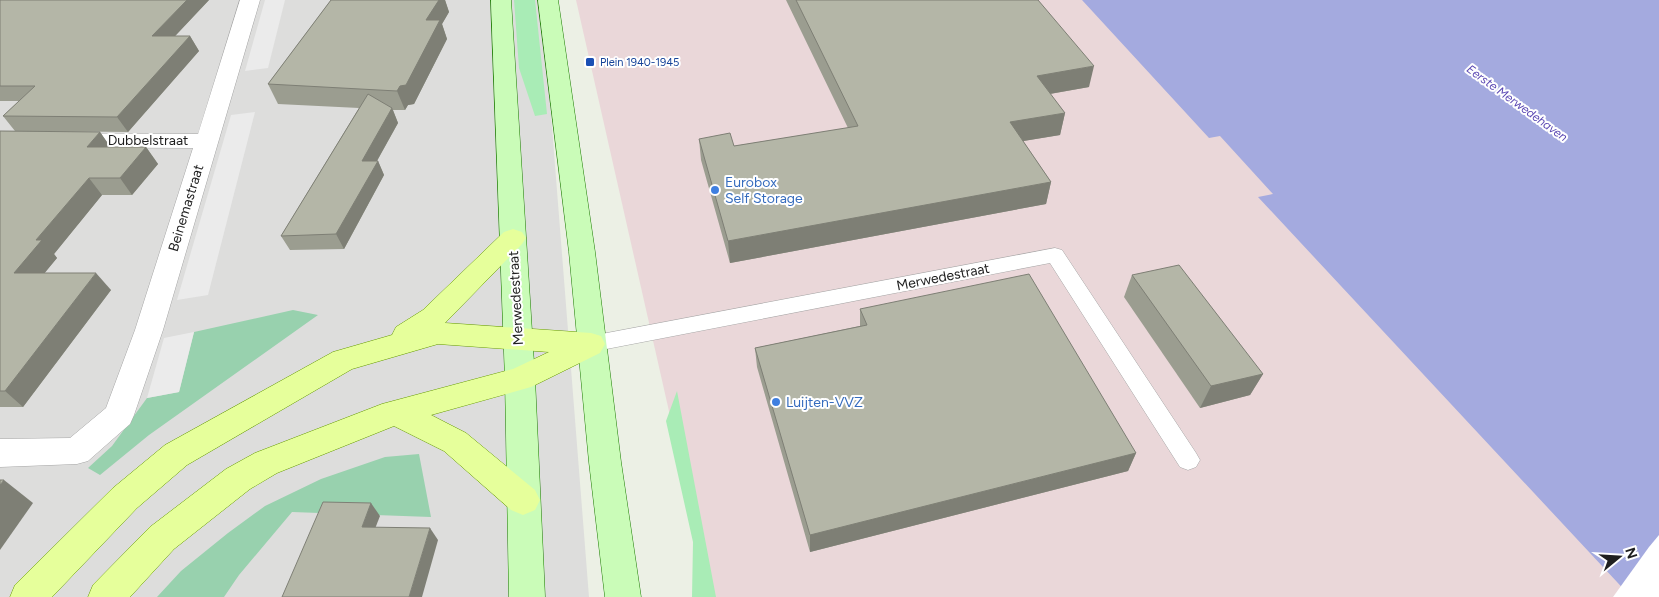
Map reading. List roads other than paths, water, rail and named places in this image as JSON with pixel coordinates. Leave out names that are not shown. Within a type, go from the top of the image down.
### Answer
[{"type":"main road","name":"Merwedestraat","points":[[501,0],[520,379],[527,597]]},
{"type":"main road","points":[[548,0],[582,252],[591,344],[622,597]]},
{"type":"main road","points":[[390,345],[433,317],[513,238]]},
{"type":"main road","points":[[28,597],[125,498],[176,455],[343,360],[390,345],[438,333],[591,344]]},
{"type":"main road","points":[[106,597],[162,538],[238,479],[266,463],[393,413],[520,379],[591,344]]},
{"type":"main road","points":[[393,413],[410,419],[456,442],[523,500]]},
{"type":"street","name":"Beinemastraat","points":[[0,453],[77,451],[119,415],[149,330],[250,0]]},
{"type":"street","name":"Dubbelstraat","points":[[0,140],[206,140]]},
{"type":"lane","name":"Merwedestraat","points":[[591,344],[1055,255],[1188,460]]},
{"type":"water","name":"Eerste Merwedehaven","points":[[1082,0],[1659,0],[1659,597],[1631,597],[1258,197],[1273,194],[1220,136],[1209,138]]},
{"type":"place","name":"Plein 1940-1945","points":[[590,62]]},
{"type":"place","name":"Eurobox Self Storage","points":[[715,190]]},
{"type":"place","name":"Luijten-VVZ","points":[[776,402]]}]
